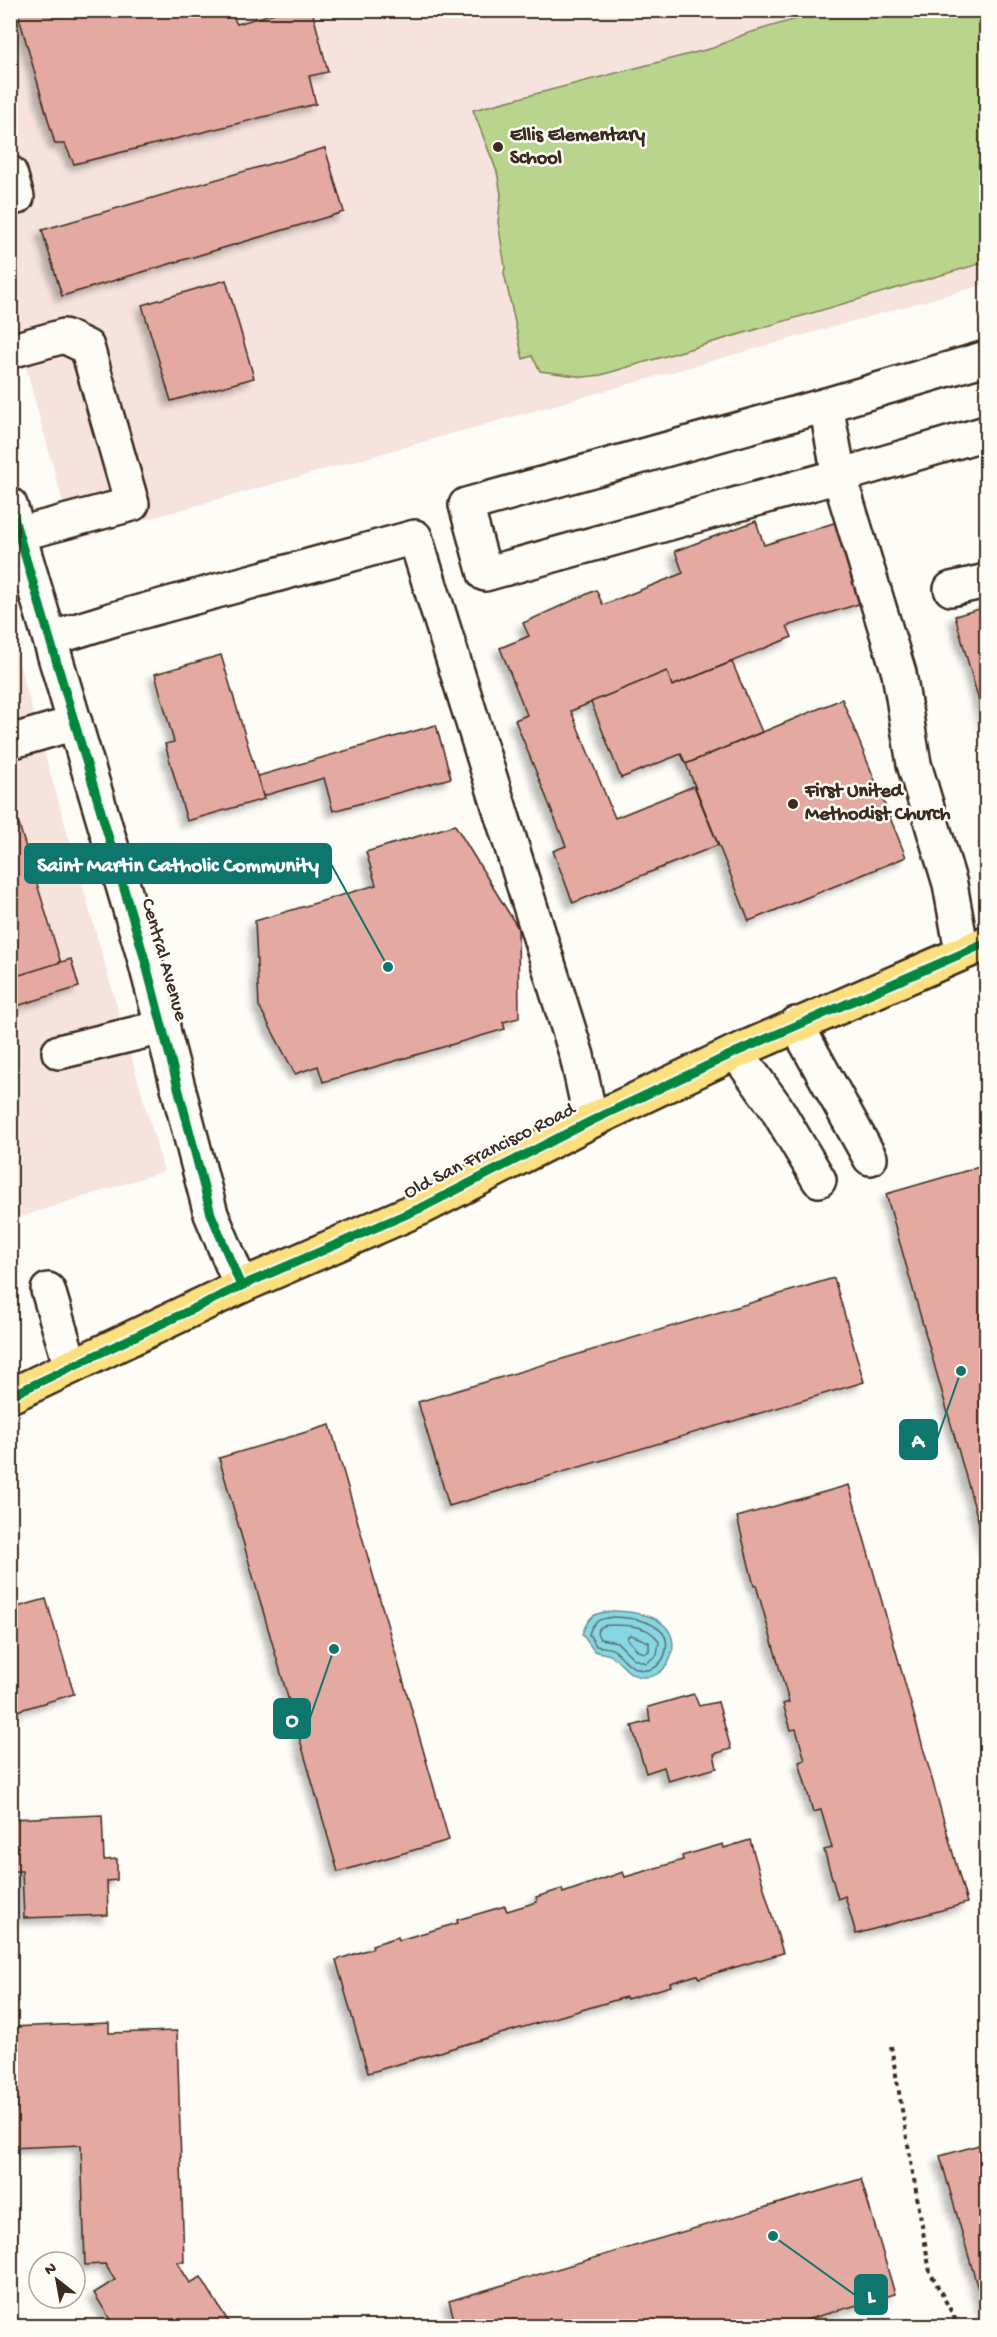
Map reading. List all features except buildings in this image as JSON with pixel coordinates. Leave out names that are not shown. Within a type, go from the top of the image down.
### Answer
[{"type":"main road","name":"Old San Francisco Road","points":[[10,1396],[242,1286],[423,1207],[591,1121],[796,1024],[974,948]]},
{"type":"street","points":[[10,173],[17,197],[10,199]]},
{"type":"street","points":[[10,351],[64,336],[87,347],[132,504],[15,520]]},
{"type":"street","points":[[987,358],[466,505],[485,574],[987,433]]},
{"type":"street","points":[[826,405],[839,476],[899,673],[914,764],[950,884],[974,948]]},
{"type":"street","name":"Central Avenue","points":[[15,520],[163,1027],[211,1214],[242,1286]]},
{"type":"street","points":[[50,639],[114,619],[415,537],[577,1056],[591,1121]]},
{"type":"street","points":[[951,589],[987,581]]},
{"type":"street","points":[[10,742],[75,723]]},
{"type":"street","points":[[796,1024],[870,1158]]},
{"type":"street","points":[[59,1052],[163,1027]]},
{"type":"street","points":[[736,1052],[775,1106],[819,1180]]},
{"type":"street","points":[[48,1290],[71,1367]]},
{"type":"path","points":[[891,2046],[930,2272],[959,2326]]},
{"type":"shaded area","name":"Ellis Elementary School","points":[[10,11],[986,11],[986,284],[73,540],[11,313]]},
{"type":"shaded area","points":[[10,632],[164,1171],[11,1220],[10,1220]]},
{"type":"green space","points":[[824,11],[986,11],[986,262],[601,375],[584,377],[540,371],[532,356],[523,359],[504,273],[498,222],[501,194],[497,172],[473,110],[713,48],[745,34]]},
{"type":"water","points":[[613,1611],[648,1616],[666,1627],[673,1641],[673,1650],[667,1665],[661,1671],[654,1675],[640,1677],[627,1670],[612,1656],[594,1651],[582,1634],[593,1616]]},
{"type":"cycle path","points":[[10,505],[143,953],[211,1214],[241,1286]]},
{"type":"cycle path","points":[[10,1396],[241,1286],[423,1207],[591,1121],[736,1052],[986,943]]},
{"type":"place","name":"Ellis Elementary School","points":[[498,147]]},
{"type":"place","name":"First United Methodist Church","points":[[793,804]]},
{"type":"place","name":"Saint Martin Catholic Community","points":[[388,967]]},
{"type":"place","name":"A","points":[[961,1371]]},
{"type":"place","name":"O","points":[[334,1649]]},
{"type":"place","name":"L","points":[[773,2236]]}]
